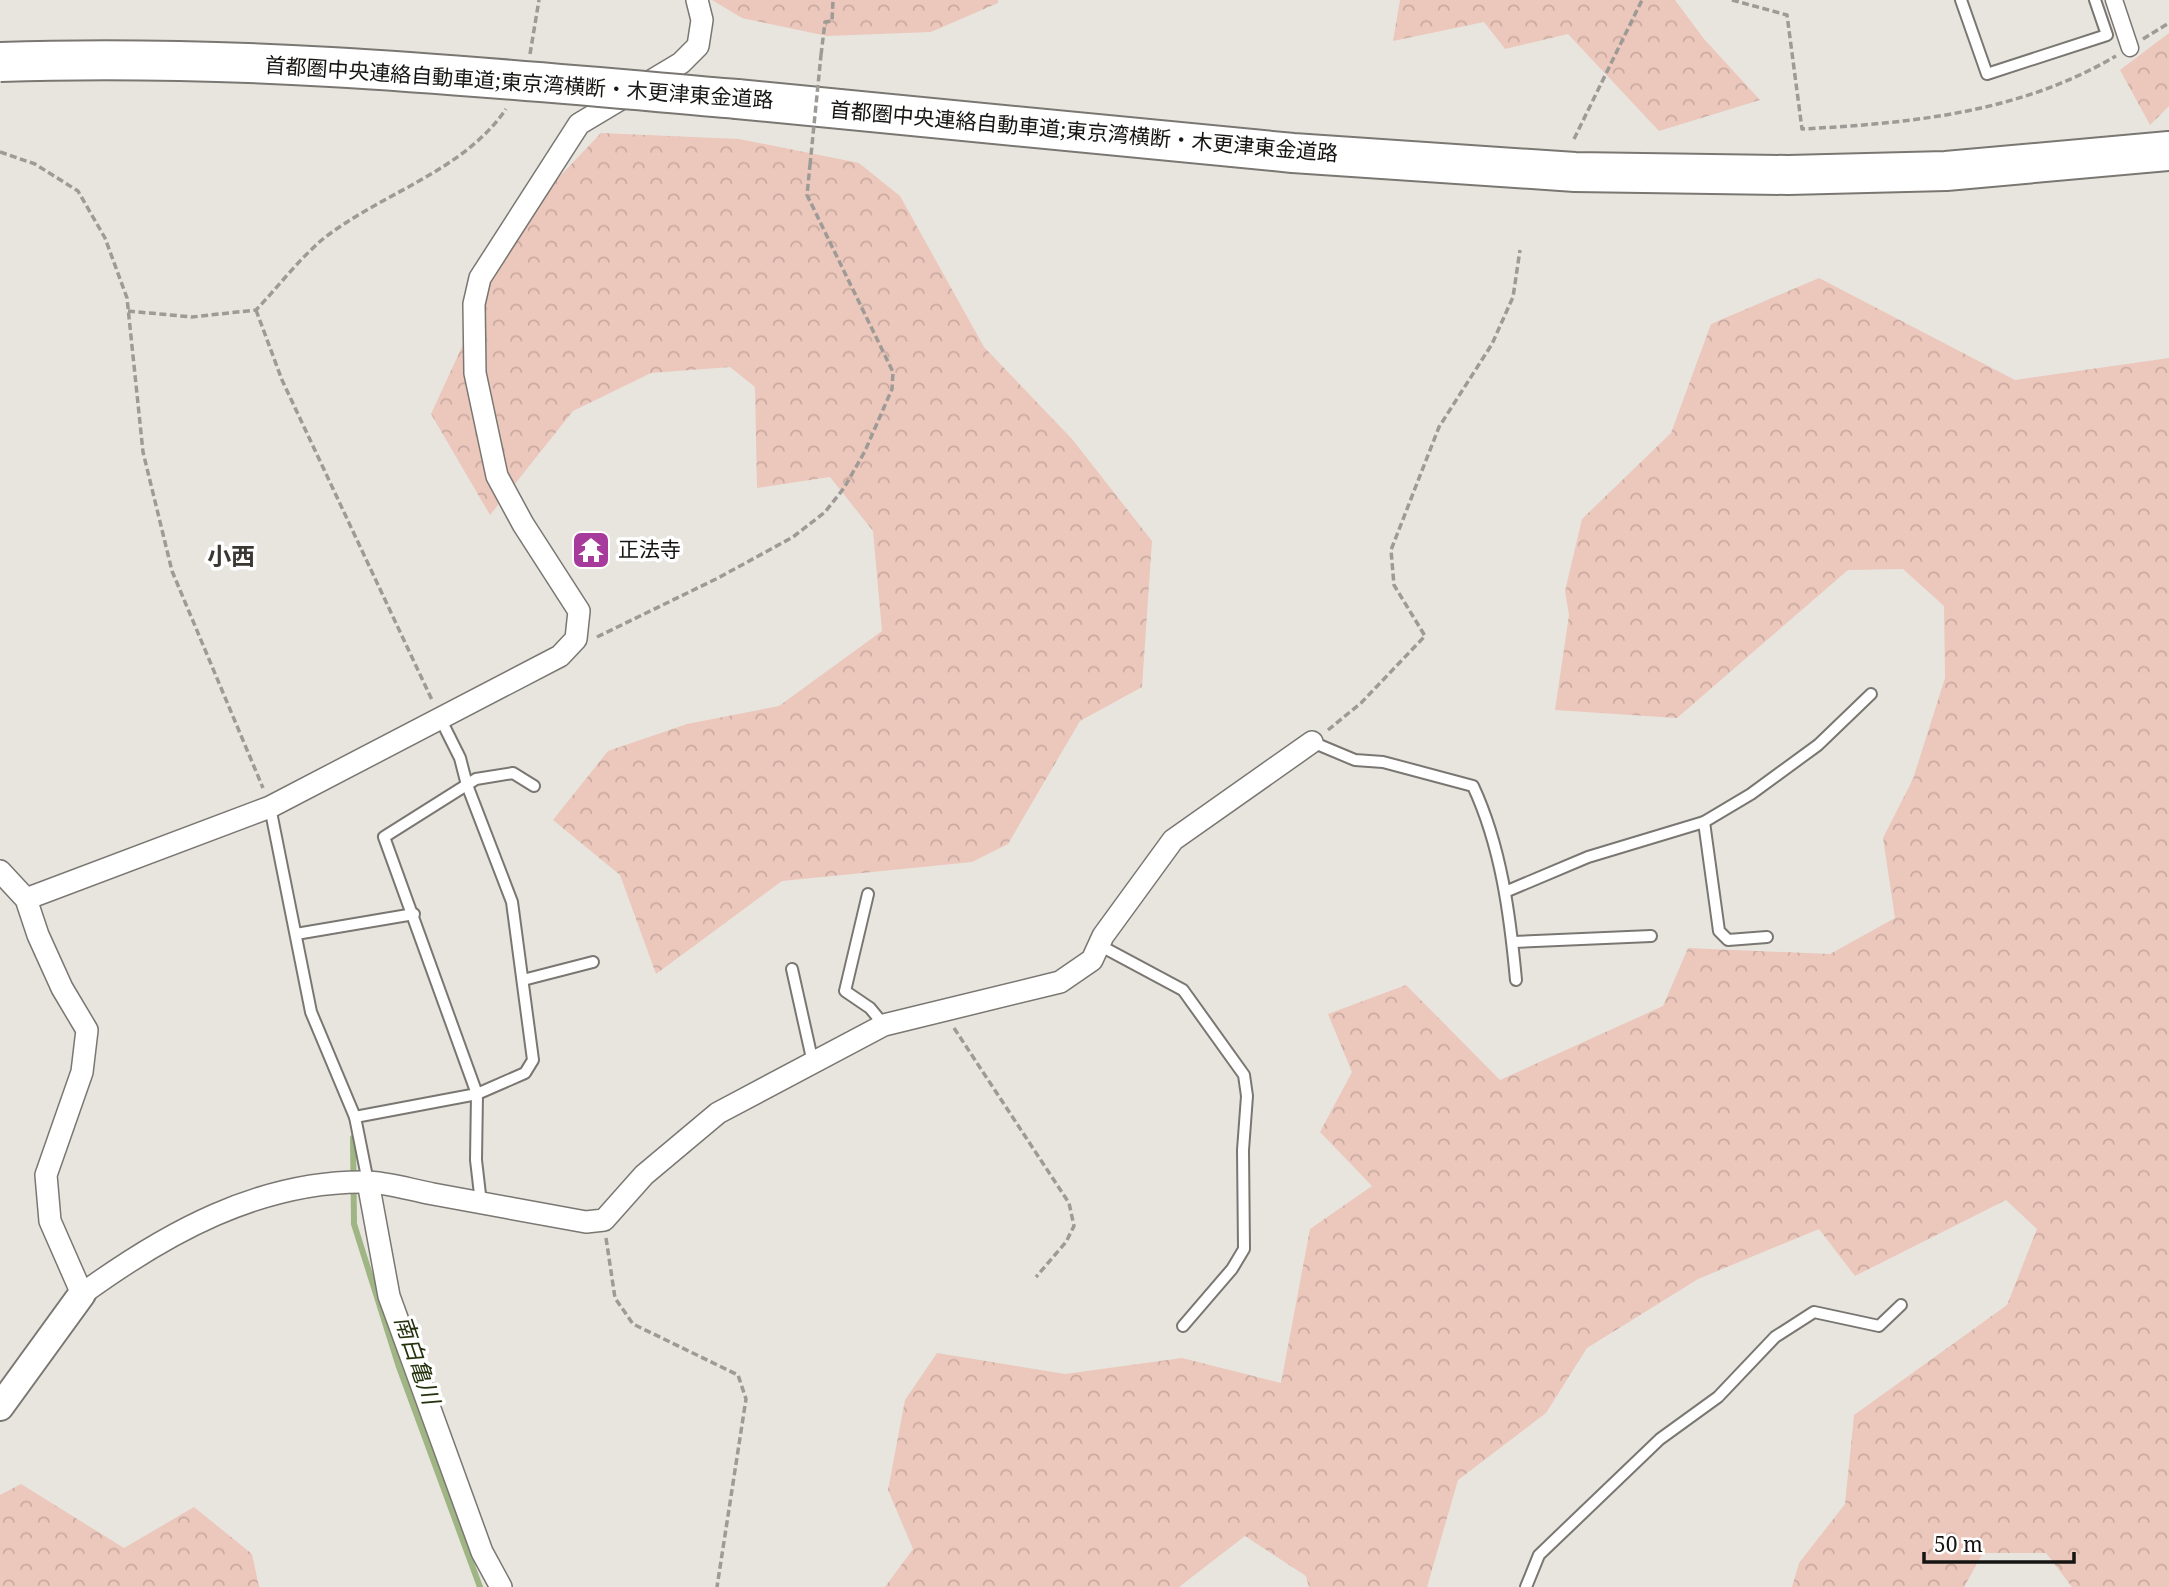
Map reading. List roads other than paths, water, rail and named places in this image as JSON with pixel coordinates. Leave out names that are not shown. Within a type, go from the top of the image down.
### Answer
[{"type":"highway","name":"首都圏中央連絡自動車道;東京湾横断・木更津東金道路","points":[[0,62],[184,60],[343,66],[737,99],[1293,153],[1575,172],[1788,175],[1946,171],[2169,151]]},
{"type":"street","points":[[26,899],[270,807],[560,656],[576,639],[579,611],[523,524],[497,476],[475,373],[474,304],[480,278],[579,124],[681,63],[698,46],[702,20],[697,0]]},
{"type":"street","points":[[2114,0],[2130,48]]},
{"type":"street","points":[[0,1407],[82,1294],[130,1259],[246,1201],[304,1185],[368,1182],[586,1222],[604,1220],[644,1175],[718,1113],[884,1025],[1060,982],[1092,960],[1099,945],[1173,840],[1312,742]]},
{"type":"street","points":[[0,871],[26,899],[38,935],[62,988],[87,1030],[82,1072],[46,1175],[50,1222],[82,1294]]},
{"type":"street","points":[[368,1182],[389,1296],[482,1552],[501,1587]]},
{"type":"lane","points":[[1961,0],[1987,74],[2107,35],[2095,0]]},
{"type":"lane","points":[[1505,892],[1588,857],[1704,822],[1751,794],[1818,745],[1871,694]]},
{"type":"lane","points":[[355,1117],[477,1094],[525,1073],[533,1060],[512,902],[467,785],[460,758],[440,718]]},
{"type":"lane","points":[[1312,742],[1355,760],[1383,762],[1473,786],[1482,805],[1505,892],[1516,979]]},
{"type":"lane","points":[[481,1203],[476,1160],[477,1094],[384,837],[476,779],[513,773],[534,786]]},
{"type":"lane","points":[[270,807],[312,1012],[355,1117],[368,1182]]},
{"type":"lane","points":[[1704,822],[1719,931],[1728,940],[1767,937]]},
{"type":"lane","points":[[868,894],[845,991],[870,1008],[884,1025]]},
{"type":"lane","points":[[296,934],[414,914]]},
{"type":"lane","points":[[1513,942],[1651,936]]},
{"type":"lane","points":[[1099,945],[1183,990],[1244,1075],[1247,1096],[1243,1150],[1244,1249],[1232,1269],[1183,1326]]},
{"type":"lane","points":[[523,980],[593,962]]},
{"type":"lane","points":[[792,969],[813,1063]]},
{"type":"lane","points":[[1525,1587],[1539,1555],[1660,1439],[1718,1397],[1775,1336],[1814,1312],[1879,1326],[1901,1305]]},
{"type":"waterway","name":"南白亀川","points":[[353,1138],[354,1224],[399,1367],[480,1587]]},
{"type":"place","name":"正法寺","points":[[591,550]]},
{"type":"district","name":"小西","points":[[231,557]]}]
